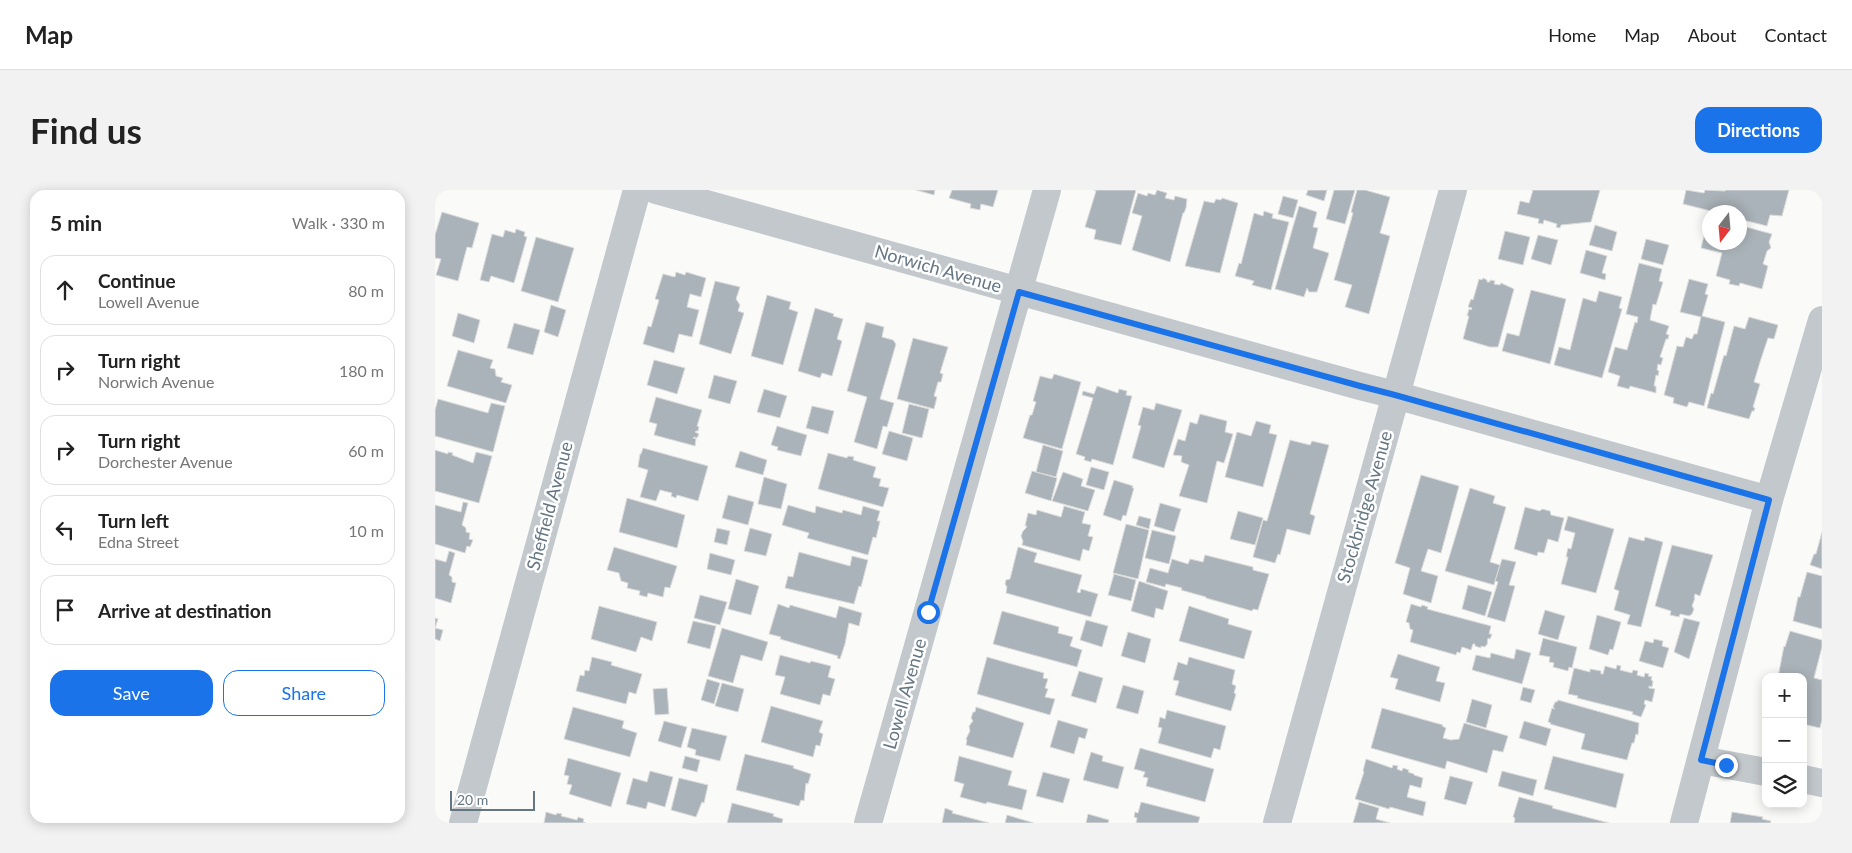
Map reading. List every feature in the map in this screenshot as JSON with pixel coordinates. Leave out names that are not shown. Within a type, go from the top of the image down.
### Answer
[{"type":"street","name":"Sheffield Avenue","points":[[463,823],[637,190]]},
{"type":"street","name":"Norwich Avenue","points":[[656,190],[1769,500]]},
{"type":"street","name":"Lowell Avenue","points":[[869,823],[1047,190]]},
{"type":"street","name":"Stockbridge Avenue","points":[[1277,823],[1453,190]]},
{"type":"street","points":[[1684,823],[1769,500],[1822,320]]},
{"type":"street","points":[[1701,760],[1762,771]]},
{"type":"street","points":[[1807,780],[1822,783]]},
{"type":"building","points":[[916,190],[935,190],[934,195]]},
{"type":"building","points":[[952,190],[998,190],[993,207],[981,204],[980,210],[970,208],[971,204],[949,198]]},
{"type":"building","points":[[1094,190],[1136,190],[1121,245],[1094,239],[1096,230],[1085,227],[1096,191]]},
{"type":"building","points":[[1157,190],[1167,193],[1165,198],[1174,200],[1175,196],[1187,199],[1170,262],[1132,250],[1142,216],[1132,213],[1138,193],[1147,196],[1148,193],[1155,195]]},
{"type":"building","points":[[1308,190],[1327,190],[1324,201],[1306,195]]},
{"type":"building","points":[[1334,190],[1355,190],[1345,224],[1326,219]]},
{"type":"building","points":[[1357,190],[1365,190],[1390,197],[1380,233],[1390,236],[1369,314],[1345,307],[1352,285],[1334,280],[1353,213],[1351,212]]},
{"type":"building","points":[[1533,190],[1600,190],[1591,222],[1561,225],[1560,228],[1556,227],[1557,224],[1544,220],[1543,224],[1538,223],[1539,219],[1517,214],[1520,201],[1529,203]]},
{"type":"building","points":[[1686,190],[1704,193],[1705,190],[1789,190],[1782,216],[1770,215],[1767,226],[1747,221],[1747,205],[1702,205],[1702,209],[1683,204]]},
{"type":"building","points":[[1283,196],[1298,200],[1293,218],[1278,214]]},
{"type":"building","points":[[1222,198],[1238,203],[1220,273],[1185,266],[1204,201],[1214,203],[1216,199],[1221,200]]},
{"type":"building","points":[[1299,206],[1317,212],[1313,227],[1318,228],[1313,248],[1329,253],[1317,292],[1309,292],[1307,288],[1304,297],[1275,289]]},
{"type":"building","points":[[1264,211],[1273,214],[1272,218],[1289,222],[1271,290],[1252,285],[1254,281],[1235,276],[1239,263],[1241,264],[1254,213],[1263,216]]},
{"type":"building","points":[[442,212],[479,223],[472,248],[467,247],[458,281],[436,275],[441,259],[435,258],[435,235]]},
{"type":"building","points":[[1595,225],[1617,232],[1612,251],[1589,245]]},
{"type":"building","points":[[1747,227],[1772,234],[1769,242],[1771,248],[1767,251],[1763,264],[1768,266],[1762,289],[1740,283],[1739,286],[1729,284],[1730,280],[1716,276],[1722,253],[1709,250],[1747,250]]},
{"type":"building","points":[[516,229],[525,232],[524,236],[527,237],[514,283],[491,276],[489,282],[480,280],[492,234],[503,237],[505,230],[515,233]]},
{"type":"building","points":[[1505,231],[1530,237],[1523,265],[1498,259]]},
{"type":"building","points":[[1538,235],[1558,240],[1551,265],[1531,259]]},
{"type":"building","points":[[536,237],[574,248],[558,302],[521,291]]},
{"type":"building","points":[[1646,239],[1669,245],[1663,265],[1641,259]]},
{"type":"building","points":[[1586,250],[1607,256],[1602,273],[1606,274],[1605,280],[1580,273]]},
{"type":"building","points":[[1639,263],[1662,269],[1659,281],[1663,282],[1656,305],[1653,304],[1650,320],[1669,326],[1666,334],[1669,335],[1660,357],[1663,358],[1661,365],[1658,364],[1657,370],[1659,371],[1658,376],[1656,375],[1654,386],[1656,386],[1656,393],[1630,386],[1629,389],[1617,386],[1620,376],[1608,372],[1615,347],[1627,350],[1635,322],[1637,323],[1638,317],[1626,314]]},
{"type":"building","points":[[676,272],[685,275],[686,272],[706,278],[701,297],[690,294],[687,307],[699,310],[692,337],[679,334],[674,353],[643,344],[648,326],[651,327],[659,300],[655,299],[663,274],[675,277]]},
{"type":"building","points":[[1483,278],[1487,282],[1490,282],[1490,280],[1495,281],[1494,284],[1500,285],[1501,283],[1514,289],[1498,347],[1490,347],[1463,339],[1469,309],[1471,310],[1472,308],[1468,307],[1471,299],[1473,300],[1479,279],[1482,280]]},
{"type":"building","points":[[1689,279],[1708,284],[1705,294],[1708,295],[1702,316],[1725,322],[1704,406],[1689,402],[1687,407],[1673,403],[1674,398],[1664,395],[1677,346],[1683,347],[1686,337],[1692,339],[1694,334],[1697,334],[1701,317],[1680,312]]},
{"type":"building","points":[[715,281],[740,287],[736,299],[740,305],[738,311],[744,313],[731,354],[699,344]]},
{"type":"building","points":[[1531,290],[1566,299],[1550,364],[1502,351],[1507,333],[1519,336]]},
{"type":"building","points":[[1599,291],[1622,297],[1619,308],[1622,309],[1602,378],[1554,365],[1559,347],[1570,350],[1583,298],[1596,302]]},
{"type":"building","points":[[767,295],[791,302],[789,309],[798,312],[783,365],[751,356]]},
{"type":"building","points":[[551,305],[566,310],[558,337],[544,332]]},
{"type":"building","points":[[815,308],[843,319],[837,339],[842,341],[832,376],[822,373],[820,378],[798,371]]},
{"type":"building","points":[[458,313],[480,320],[474,343],[452,336]]},
{"type":"building","points":[[1749,317],[1778,325],[1774,339],[1768,338],[1760,362],[1754,382],[1760,384],[1753,407],[1755,408],[1749,419],[1707,408],[1724,355],[1726,356],[1734,326],[1745,329]]},
{"type":"building","points":[[866,322],[884,327],[882,337],[893,340],[896,344],[880,399],[894,403],[887,427],[883,426],[877,449],[854,442],[867,397],[847,391]]},
{"type":"building","points":[[514,323],[540,330],[533,355],[507,348]]},
{"type":"building","points":[[913,338],[948,347],[940,373],[943,374],[941,382],[938,382],[934,396],[937,397],[934,409],[897,399]]},
{"type":"building","points":[[458,350],[493,360],[490,368],[495,369],[496,376],[503,378],[501,382],[512,385],[506,403],[447,386]]},
{"type":"building","points":[[654,360],[685,368],[677,394],[647,385]]},
{"type":"building","points":[[1054,374],[1081,382],[1062,449],[1023,438],[1036,402],[1033,401],[1040,376],[1052,379]]},
{"type":"building","points":[[714,375],[737,381],[730,404],[708,398]]},
{"type":"building","points":[[1097,386],[1118,393],[1119,389],[1127,391],[1126,395],[1132,396],[1113,465],[1092,459],[1091,462],[1084,460],[1085,457],[1076,454],[1093,398],[1082,395],[1083,391],[1094,394]]},
{"type":"building","points":[[764,389],[787,396],[780,418],[757,412]]},
{"type":"building","points":[[656,397],[702,410],[697,426],[699,427],[698,431],[695,432],[699,434],[697,438],[693,438],[696,439],[695,446],[654,435],[657,424],[649,422]]},
{"type":"building","points":[[438,399],[488,413],[491,403],[505,406],[493,452],[435,436],[435,410]]},
{"type":"building","points":[[1156,403],[1182,410],[1164,468],[1132,458],[1141,426],[1138,425],[1143,407],[1154,410]]},
{"type":"building","points":[[909,404],[929,409],[922,438],[902,433]]},
{"type":"building","points":[[812,406],[834,411],[828,434],[806,428]]},
{"type":"building","points":[[1200,414],[1227,421],[1225,432],[1233,434],[1224,463],[1217,461],[1207,503],[1179,496],[1189,465],[1181,462],[1182,456],[1173,455],[1178,439],[1185,441],[1190,422],[1197,424]]},
{"type":"building","points":[[1256,421],[1271,425],[1269,433],[1277,435],[1263,487],[1225,477],[1237,432],[1251,436]]},
{"type":"building","points":[[777,426],[807,435],[801,456],[777,450],[778,447],[771,445]]},
{"type":"building","points":[[889,431],[913,438],[907,461],[882,454]]},
{"type":"building","points":[[1290,440],[1310,445],[1312,441],[1329,445],[1310,514],[1315,516],[1310,535],[1287,529],[1280,555],[1278,554],[1275,563],[1253,557],[1263,520],[1267,521]]},
{"type":"building","points":[[1043,445],[1063,451],[1056,477],[1036,472]]},
{"type":"building","points":[[643,448],[708,466],[698,501],[677,495],[676,498],[671,496],[672,493],[660,490],[656,501],[640,497],[648,470],[638,467]]},
{"type":"building","points":[[435,450],[448,454],[448,452],[453,453],[452,455],[473,463],[476,452],[492,456],[479,503],[435,491]]},
{"type":"building","points":[[740,451],[767,460],[763,475],[735,467]]},
{"type":"building","points":[[828,453],[847,458],[848,456],[854,457],[853,460],[876,467],[873,477],[881,479],[879,486],[889,488],[883,507],[818,489]]},
{"type":"building","points":[[1091,467],[1109,472],[1104,490],[1086,485]]},
{"type":"building","points":[[1032,471],[1057,478],[1051,501],[1025,493]]},
{"type":"building","points":[[1063,472],[1083,479],[1081,486],[1095,490],[1088,511],[1052,501]]},
{"type":"building","points":[[1421,475],[1459,486],[1441,553],[1428,549],[1421,571],[1438,576],[1431,603],[1403,594],[1410,568],[1395,563]]},
{"type":"building","points":[[764,477],[787,484],[781,509],[758,504]]},
{"type":"building","points":[[1114,480],[1134,488],[1126,516],[1123,515],[1121,521],[1103,515]]},
{"type":"building","points":[[1470,488],[1495,496],[1493,503],[1506,507],[1490,562],[1500,565],[1494,585],[1445,571]]},
{"type":"building","points":[[728,495],[754,502],[748,525],[722,518]]},
{"type":"building","points":[[627,498],[685,515],[677,548],[619,532]]},
{"type":"building","points":[[463,502],[468,503],[462,525],[466,528],[466,532],[470,533],[469,539],[473,540],[470,547],[467,546],[465,553],[435,544],[435,505],[461,512]]},
{"type":"building","points":[[1160,503],[1181,509],[1174,532],[1154,526]]},
{"type":"building","points":[[788,505],[815,513],[816,506],[842,513],[843,510],[861,515],[863,506],[880,511],[877,521],[880,521],[876,538],[873,537],[868,555],[807,538],[809,533],[782,525]]},
{"type":"building","points":[[1064,506],[1085,512],[1082,523],[1091,525],[1088,536],[1093,537],[1089,551],[1083,549],[1080,561],[1022,545],[1021,536],[1027,526],[1025,526],[1028,513],[1036,515],[1037,510],[1061,517]]},
{"type":"building","points":[[1525,507],[1540,511],[1542,509],[1550,511],[1551,515],[1564,518],[1558,542],[1548,539],[1544,553],[1538,552],[1537,556],[1514,549]]},
{"type":"building","points":[[1238,511],[1263,518],[1255,545],[1230,539]]},
{"type":"building","points":[[1139,516],[1151,519],[1149,529],[1136,525]]},
{"type":"building","points":[[1568,516],[1614,529],[1596,593],[1561,584],[1568,557],[1566,557],[1568,548],[1571,549],[1575,533],[1564,530]]},
{"type":"building","points":[[1126,524],[1149,530],[1138,579],[1113,573]]},
{"type":"building","points":[[717,528],[730,531],[727,545],[714,542]]},
{"type":"building","points":[[750,528],[772,534],[766,556],[744,551]]},
{"type":"building","points":[[1152,530],[1176,536],[1169,564],[1145,558]]},
{"type":"building","points":[[1822,532],[1822,569],[1810,565],[1814,554],[1816,554]]},
{"type":"building","points":[[1629,537],[1644,541],[1645,537],[1663,542],[1641,627],[1627,624],[1630,615],[1614,610],[1619,591],[1614,589]]},
{"type":"building","points":[[1672,545],[1713,555],[1700,596],[1695,594],[1692,606],[1694,609],[1689,616],[1680,614],[1679,617],[1670,615],[1671,611],[1655,606]]},
{"type":"building","points":[[614,547],[677,566],[670,588],[665,587],[663,597],[648,593],[647,597],[639,595],[640,591],[627,588],[628,583],[621,581],[619,573],[607,570]]},
{"type":"building","points":[[1018,547],[1037,553],[1034,562],[1082,575],[1077,592],[1080,593],[1081,589],[1098,594],[1091,617],[1006,593],[1006,580],[1010,579]]},
{"type":"building","points":[[449,551],[455,553],[449,575],[452,577],[452,582],[456,583],[451,603],[435,598],[435,559],[446,562]]},
{"type":"building","points":[[799,552],[850,566],[852,556],[868,560],[861,587],[859,586],[854,604],[785,588],[788,576],[793,577]]},
{"type":"building","points":[[710,553],[735,560],[731,575],[707,569]]},
{"type":"building","points":[[1205,555],[1253,567],[1253,570],[1269,574],[1258,610],[1253,609],[1252,611],[1206,598],[1181,590],[1182,588],[1166,584],[1165,587],[1146,582],[1150,568],[1168,573],[1172,559],[1188,564],[1190,559],[1203,562]]},
{"type":"building","points":[[1502,559],[1516,562],[1509,585],[1515,586],[1505,622],[1487,617],[1498,582],[1495,581]]},
{"type":"building","points":[[1807,572],[1822,576],[1822,629],[1793,621],[1798,597],[1800,597]]},
{"type":"building","points":[[1114,574],[1136,580],[1131,601],[1108,595]]},
{"type":"building","points":[[736,579],[759,586],[751,615],[728,609]]},
{"type":"building","points":[[1139,581],[1168,591],[1163,610],[1156,608],[1154,618],[1131,611]]},
{"type":"building","points":[[1468,585],[1492,592],[1485,616],[1462,609]]},
{"type":"building","points":[[700,595],[727,602],[720,625],[694,618]]},
{"type":"building","points":[[778,604],[789,608],[790,605],[836,618],[839,606],[862,613],[859,626],[849,623],[840,659],[837,658],[838,656],[769,634]]},
{"type":"building","points":[[1411,604],[1421,607],[1422,605],[1428,607],[1427,609],[1491,626],[1489,634],[1492,634],[1490,639],[1488,638],[1485,647],[1481,646],[1481,648],[1473,644],[1471,650],[1462,647],[1460,653],[1457,652],[1456,655],[1410,642],[1413,630],[1410,629],[1409,623],[1406,622]]},
{"type":"building","points":[[599,606],[657,622],[652,641],[641,637],[636,652],[591,639]]},
{"type":"building","points":[[1189,606],[1229,619],[1228,624],[1252,631],[1244,659],[1179,641]]},
{"type":"building","points":[[1545,610],[1565,616],[1558,640],[1538,634]]},
{"type":"building","points":[[1002,611],[1059,627],[1058,633],[1073,637],[1070,646],[1082,650],[1077,667],[993,644]]},
{"type":"building","points":[[1597,615],[1621,622],[1613,650],[1610,649],[1608,655],[1589,649]]},
{"type":"building","points":[[1684,618],[1700,622],[1689,659],[1674,652]]},
{"type":"building","points":[[1086,620],[1108,626],[1102,647],[1080,640]]},
{"type":"building","points":[[693,621],[716,626],[710,649],[687,643]]},
{"type":"building","points":[[435,628],[443,630],[440,641],[435,639]]},
{"type":"building","points":[[722,628],[768,642],[762,661],[741,655],[733,683],[708,676]]},
{"type":"building","points":[[1790,631],[1822,640],[1814,678],[1822,680],[1822,720],[1820,728],[1807,725],[1807,673],[1779,673]]},
{"type":"building","points":[[1128,632],[1151,639],[1145,663],[1121,656]]},
{"type":"building","points":[[1543,638],[1577,647],[1572,668],[1569,667],[1568,671],[1553,667],[1554,663],[1549,662],[1550,657],[1539,655]]},
{"type":"building","points":[[1654,639],[1663,641],[1662,646],[1669,648],[1663,668],[1639,661],[1645,641],[1653,643]]},
{"type":"building","points":[[1516,649],[1531,653],[1522,684],[1472,670],[1476,655],[1490,658],[1491,653],[1514,659]]},
{"type":"building","points":[[1398,654],[1440,667],[1436,681],[1445,683],[1440,702],[1395,689],[1398,679],[1390,677]]},
{"type":"building","points":[[780,655],[831,666],[828,677],[835,679],[830,696],[823,694],[820,705],[780,694],[785,677],[775,675]]},
{"type":"building","points":[[592,657],[612,662],[611,665],[642,674],[636,694],[629,692],[626,704],[576,691],[580,675],[584,676],[585,670],[589,671]]},
{"type":"building","points":[[987,657],[1044,673],[1043,678],[1048,679],[1045,688],[1048,689],[1045,697],[1055,699],[1050,715],[977,694]]},
{"type":"building","points":[[1189,657],[1235,670],[1232,684],[1236,686],[1234,693],[1236,694],[1231,711],[1175,695],[1179,681],[1173,680],[1178,662],[1187,665]]},
{"type":"building","points":[[1617,665],[1621,666],[1620,670],[1632,673],[1633,670],[1638,671],[1637,675],[1644,677],[1645,673],[1652,677],[1652,687],[1649,686],[1649,688],[1655,689],[1652,702],[1645,700],[1644,704],[1646,705],[1641,717],[1632,714],[1633,712],[1568,694],[1574,668],[1590,672],[1590,669],[1601,671],[1601,674],[1603,674],[1605,666],[1616,669]]},
{"type":"building","points":[[1079,671],[1103,678],[1096,703],[1071,696]]},
{"type":"building","points":[[707,679],[720,683],[714,704],[701,700]]},
{"type":"building","points":[[722,683],[744,689],[738,712],[715,706]]},
{"type":"building","points":[[1123,685],[1144,691],[1138,714],[1116,708]]},
{"type":"building","points":[[1523,687],[1535,690],[1531,703],[1520,700]]},
{"type":"building","points":[[667,688],[669,714],[655,715],[653,689]]},
{"type":"building","points":[[1472,699],[1492,705],[1486,728],[1466,722]]},
{"type":"building","points":[[1558,700],[1639,723],[1638,735],[1636,734],[1634,743],[1632,743],[1627,760],[1581,749],[1585,734],[1550,724],[1548,722],[1552,708],[1555,709],[1553,707]]},
{"type":"building","points":[[771,706],[823,721],[819,732],[823,734],[820,746],[816,745],[813,757],[761,742]]},
{"type":"building","points":[[573,707],[624,721],[622,728],[637,733],[630,757],[564,739]]},
{"type":"building","points":[[976,707],[1024,723],[1013,758],[966,745],[966,739],[970,731],[969,726],[973,721],[971,718]]},
{"type":"building","points":[[1382,708],[1443,725],[1446,728],[1443,738],[1451,740],[1459,739],[1464,723],[1508,736],[1503,752],[1493,750],[1487,773],[1447,761],[1445,769],[1371,748]]},
{"type":"building","points":[[1167,710],[1226,726],[1220,750],[1214,748],[1211,758],[1158,743],[1162,728],[1158,727],[1160,717],[1165,719]]},
{"type":"building","points":[[1058,720],[1088,729],[1085,739],[1079,737],[1074,754],[1050,747]]},
{"type":"building","points":[[664,721],[687,727],[681,748],[658,741]]},
{"type":"building","points":[[1524,721],[1551,729],[1546,746],[1519,738]]},
{"type":"building","points":[[692,728],[727,736],[720,761],[695,755],[696,750],[687,747]]},
{"type":"building","points":[[1140,748],[1214,769],[1205,802],[1146,786],[1148,778],[1143,777],[1145,772],[1134,769]]},
{"type":"building","points":[[1091,752],[1103,756],[1102,761],[1124,767],[1118,789],[1083,780]]},
{"type":"building","points":[[745,754],[794,766],[793,768],[811,774],[808,784],[806,783],[804,801],[801,800],[799,806],[736,790]]},
{"type":"building","points":[[685,756],[700,760],[697,772],[682,768]]},
{"type":"building","points":[[959,756],[1012,771],[1008,785],[1027,790],[1022,810],[987,802],[986,804],[960,797],[964,784],[954,781]]},
{"type":"building","points":[[1553,756],[1624,774],[1616,808],[1544,789]]},
{"type":"building","points":[[568,758],[621,773],[611,807],[569,794],[572,785],[567,784],[569,776],[564,775]]},
{"type":"building","points":[[1366,759],[1392,768],[1393,765],[1398,766],[1397,769],[1402,771],[1403,768],[1409,770],[1408,772],[1423,778],[1421,788],[1410,785],[1407,797],[1426,802],[1423,816],[1355,799],[1364,772]]},
{"type":"building","points":[[650,771],[673,777],[665,807],[648,802],[646,809],[626,804],[633,778],[647,782]]},
{"type":"building","points":[[1502,771],[1537,780],[1533,796],[1498,786]]},
{"type":"building","points":[[1043,772],[1070,779],[1063,803],[1036,796]]},
{"type":"building","points":[[1450,776],[1473,782],[1466,805],[1444,799]]},
{"type":"building","points":[[679,778],[708,785],[704,803],[702,802],[696,817],[671,810]]},
{"type":"building","points":[[1519,797],[1609,823],[1514,823],[1515,818],[1513,817]]},
{"type":"building","points":[[1141,802],[1200,817],[1198,823],[1136,823],[1135,812],[1138,813]]},
{"type":"building","points":[[1359,802],[1379,808],[1376,819],[1390,823],[1353,823]]},
{"type":"building","points":[[732,803],[774,814],[773,816],[783,819],[782,823],[727,823]]},
{"type":"building","points":[[945,808],[953,811],[952,813],[989,823],[942,823]]},
{"type":"building","points":[[546,812],[556,815],[557,813],[562,814],[561,816],[577,820],[578,817],[584,819],[583,822],[586,823],[544,823]]},
{"type":"building","points":[[1732,812],[1763,817],[1762,819],[1771,821],[1770,823],[1730,823]]},
{"type":"building","points":[[1088,814],[1109,820],[1108,823],[1086,823]]},
{"type":"building","points":[[1007,815],[1034,823],[1005,823]]},
{"type":"route","points":[[928,612],[1019,292],[1769,500],[1701,760],[1726,765]]}]
